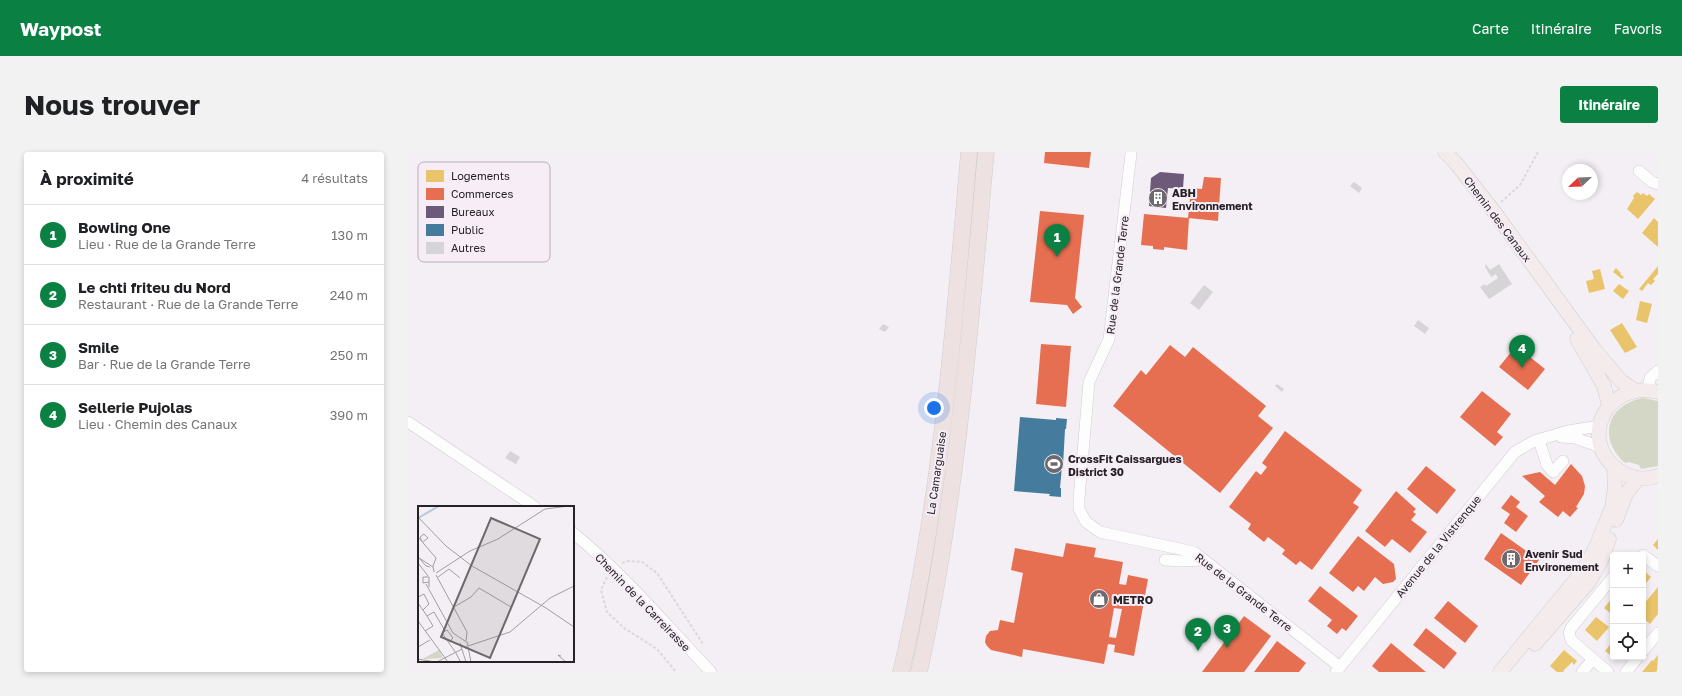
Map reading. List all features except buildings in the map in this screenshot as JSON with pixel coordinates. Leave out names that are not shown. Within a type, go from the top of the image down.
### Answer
[{"type":"highway","name":"La Camarguaise","points":[[901,672],[921,571],[936,477],[950,357],[969,152]]},
{"type":"highway","name":"La Camarguaise","points":[[918,672],[938,572],[952,481],[967,357],[986,152]]},
{"type":"main road","name":"Chemin des Canaux","points":[[1445,152],[1455,162],[1492,209],[1594,349],[1621,381],[1634,390]]},
{"type":"main road","name":"Chemin des Canaux","points":[[1549,288],[1604,386],[1609,405]]},
{"type":"main road","points":[[1653,391],[1634,390],[1620,396],[1609,405],[1603,415],[1600,426],[1601,447],[1606,458],[1614,467],[1625,475],[1638,478],[1652,478],[1658,476]]},
{"type":"main road","points":[[1500,672],[1582,572],[1595,549],[1612,507],[1615,488],[1614,467]]},
{"type":"main road","points":[[1510,672],[1590,582],[1601,561],[1626,494],[1638,478]]},
{"type":"street","name":"Rue de la Grande Terre","points":[[1130,154],[1109,339],[1089,382],[1079,509],[1086,522],[1100,532],[1194,552],[1338,669]]},
{"type":"street","points":[[1639,171],[1652,182],[1658,184]]},
{"type":"street","points":[[1653,391],[1650,378],[1658,371]]},
{"type":"street","points":[[408,422],[534,506]]},
{"type":"street","name":"Avenue de la Vistrenque","points":[[1338,669],[1515,452],[1539,440],[1600,426]]},
{"type":"street","name":"Avenue de la Vistrenque","points":[[1553,436],[1575,438],[1601,447]]},
{"type":"street","points":[[1539,440],[1547,465],[1554,472],[1563,461]]},
{"type":"street","name":"Chemin de la Carreirasse","points":[[574,535],[611,567],[711,672]]},
{"type":"street","points":[[1646,557],[1658,566]]},
{"type":"street","points":[[1165,560],[1204,560]]},
{"type":"street","points":[[1608,672],[1571,640],[1569,633],[1571,628],[1610,581]]},
{"type":"street","points":[[1646,647],[1658,633]]},
{"type":"street","points":[[1582,672],[1593,659]]},
{"type":"street","points":[[1626,672],[1636,660]]},
{"type":"path","points":[[1492,209],[1520,184],[1538,152]]},
{"type":"path","points":[[676,672],[657,649],[624,628],[607,612],[601,590],[611,567],[628,561],[642,562],[657,573],[703,644]]},
{"type":"green space","points":[[1643,398],[1658,401],[1658,466],[1641,469],[1639,465],[1629,462],[1625,463],[1611,444],[1609,434],[1610,424],[1614,415],[1630,402]]},
{"type":"place","name":"ABH Environnement","points":[[1158,198]]},
{"type":"place","name":"Bowling One","points":[[1057,257]]},
{"type":"place","name":"Sellerie Pujolas","points":[[1522,368]]},
{"type":"place","name":"CrossFit Caissargues District 30","points":[[1054,464]]},
{"type":"place","name":"Avenir Sud Environement","points":[[1511,559]]},
{"type":"place","name":"METRO","points":[[1099,599]]},
{"type":"place","name":"Smile","points":[[1227,648]]},
{"type":"place","name":"Le chti friteu du Nord","points":[[1198,651]]}]
